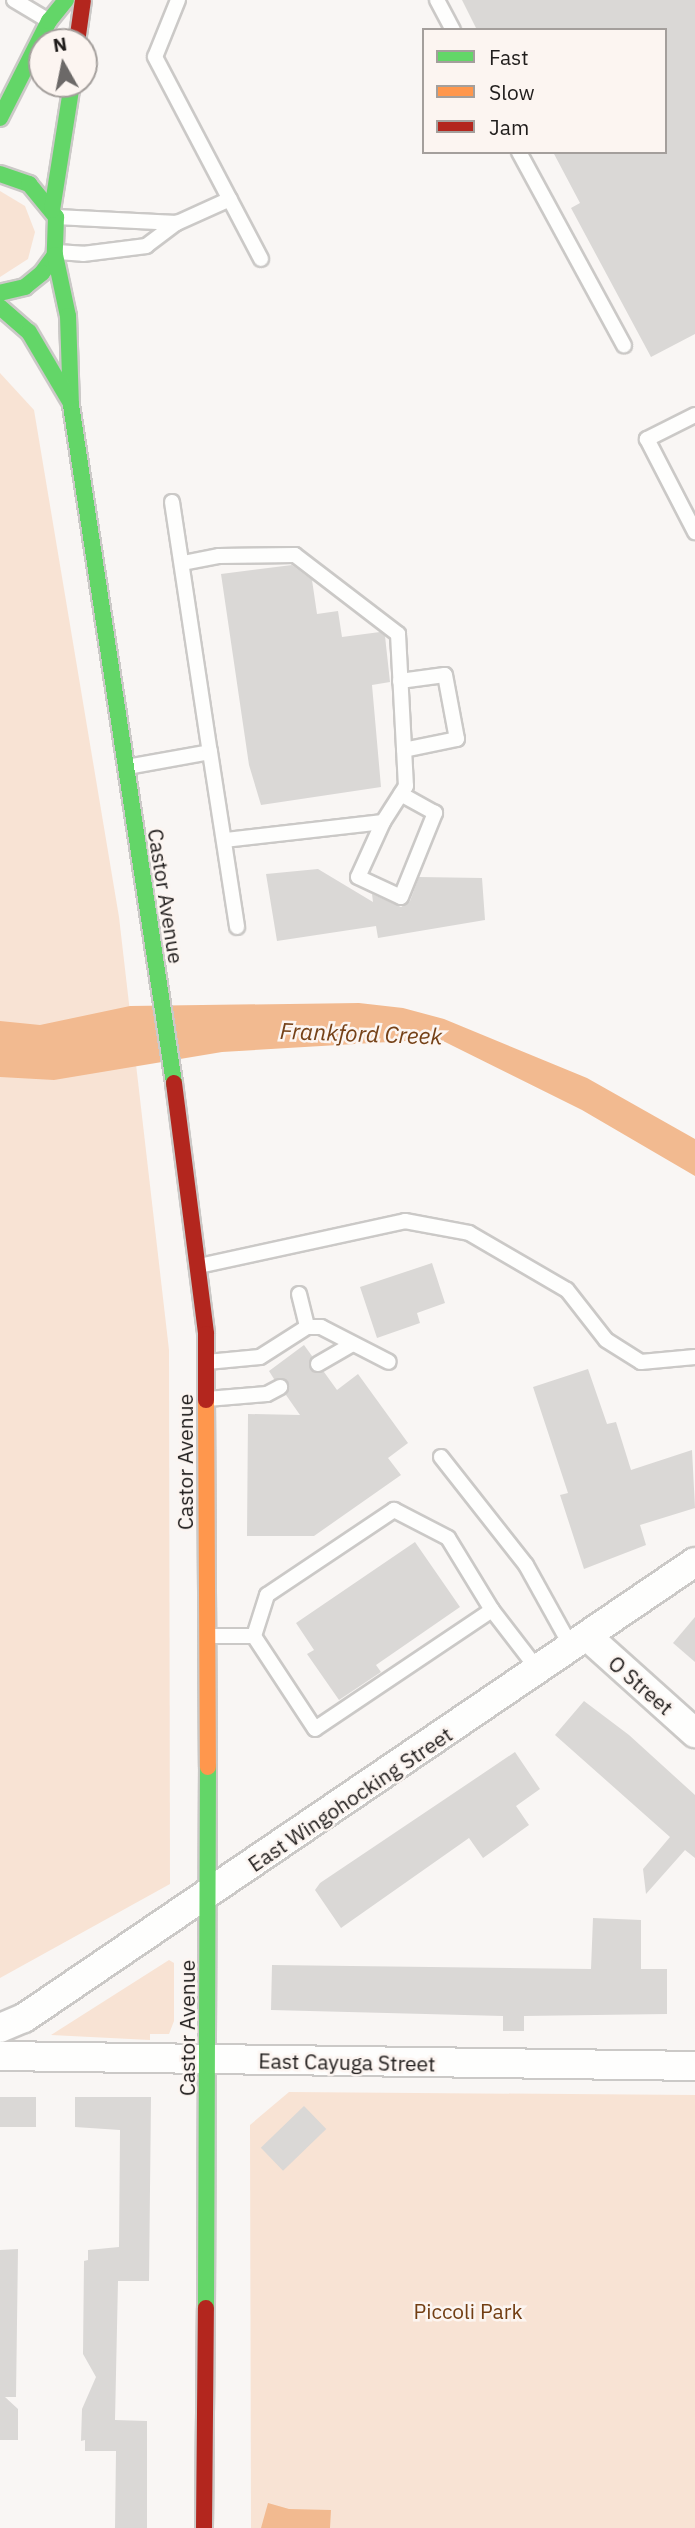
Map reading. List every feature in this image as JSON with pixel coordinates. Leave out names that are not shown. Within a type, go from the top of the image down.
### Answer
[{"type":"main road","points":[[0,118],[49,21],[66,0]]},
{"type":"main road","points":[[78,28],[83,0]]},
{"type":"main road","points":[[54,214],[70,98]]},
{"type":"main road","points":[[0,174],[29,184],[54,214]]},
{"type":"main road","name":"Castor Avenue","points":[[54,214],[55,253],[68,316],[71,405],[179,1115],[206,1362],[209,1894],[204,2528]]},
{"type":"main road","points":[[0,293],[25,287],[55,253]]},
{"type":"main road","name":"Castor Avenue","points":[[0,307],[29,332],[71,405]]},
{"type":"street","name":"East Wingohocking Street","points":[[0,2028],[24,2018],[209,1894],[695,1562]]},
{"type":"street","name":"O Street","points":[[580,1642],[695,1732]]},
{"type":"street","name":"East Cayuga Street","points":[[0,2056],[695,2066]]},
{"type":"lane","points":[[15,0],[62,28]]},
{"type":"lane","points":[[177,0],[155,57],[261,259]]},
{"type":"lane","points":[[437,0],[452,28]]},
{"type":"lane","points":[[520,154],[624,345]]},
{"type":"lane","points":[[55,253],[83,254],[146,246],[177,223],[229,199]]},
{"type":"lane","points":[[54,214],[177,223]]},
{"type":"lane","points":[[695,415],[647,439],[695,532]]},
{"type":"lane","points":[[172,502],[237,927]]},
{"type":"lane","points":[[183,563],[219,556],[295,555],[398,634],[407,786],[401,794],[383,822],[358,877],[401,897],[435,813],[401,794]]},
{"type":"lane","points":[[400,681],[445,674],[457,739],[404,750]]},
{"type":"lane","points":[[126,768],[210,752]]},
{"type":"lane","points":[[224,841],[383,822]]},
{"type":"lane","points":[[197,1266],[405,1221],[469,1233],[567,1290],[606,1340],[641,1362],[695,1357]]},
{"type":"lane","points":[[299,1294],[307,1327]]},
{"type":"lane","points":[[206,1362],[260,1357],[307,1327],[321,1327],[388,1362]]},
{"type":"lane","points":[[318,1364],[351,1345]]},
{"type":"lane","points":[[206,1399],[267,1394],[280,1387]]},
{"type":"lane","points":[[441,1457],[526,1565],[580,1642]]},
{"type":"lane","points":[[254,1636],[267,1595],[394,1510],[447,1538],[492,1611],[539,1671]]},
{"type":"lane","points":[[254,1636],[315,1729],[492,1611]]},
{"type":"lane","points":[[207,1636],[254,1636]]},
{"type":"green space","points":[[0,191],[25,206],[35,232],[28,259],[0,277]]},
{"type":"green space","points":[[0,373],[34,410],[119,917],[169,1350],[170,1884],[0,1978]]},
{"type":"green space","points":[[169,1960],[174,1963],[174,2021],[169,2034],[150,2034],[150,2040],[51,2035]]},
{"type":"green space","name":"Piccoli Park","points":[[289,2092],[695,2095],[695,2528],[251,2528],[250,2125]]},
{"type":"water","name":"Frankford Creek","points":[[359,1003],[403,1008],[444,1019],[587,1078],[695,1139],[695,1176],[582,1110],[439,1039],[222,1052],[54,1080],[0,1077],[0,1021],[40,1025],[130,1006]]},
{"type":"water","points":[[268,2503],[289,2509],[331,2510],[330,2528],[261,2528]]},
{"type":"building","points":[[462,0],[695,0],[695,334],[651,357],[571,208],[580,203],[554,154],[667,154],[667,28],[476,28]]},
{"type":"building","points":[[292,565],[312,580],[317,614],[338,611],[342,637],[380,632],[385,636],[390,682],[372,685],[381,787],[261,805],[249,765],[221,574]]},
{"type":"building","points":[[318,869],[373,902],[372,894],[401,907],[410,901],[419,877],[482,878],[485,920],[378,938],[376,926],[277,941],[266,874]]},
{"type":"building","points":[[432,1263],[445,1303],[417,1313],[420,1323],[377,1338],[360,1287]]},
{"type":"building","points":[[304,1345],[312,1356],[310,1369],[324,1372],[337,1390],[358,1374],[408,1443],[388,1458],[401,1475],[314,1536],[247,1536],[248,1414],[300,1415],[286,1395],[288,1382],[274,1379],[269,1371]]},
{"type":"building","points":[[588,1369],[607,1424],[616,1422],[631,1470],[692,1450],[695,1508],[640,1525],[646,1545],[584,1569],[560,1495],[568,1493],[533,1387]]},
{"type":"building","points":[[415,1542],[460,1607],[376,1665],[381,1672],[339,1700],[307,1654],[314,1650],[296,1623]]},
{"type":"building","points":[[695,1617],[695,1662],[673,1643]]},
{"type":"building","points":[[584,1701],[629,1735],[695,1795],[695,1858],[685,1850],[646,1894],[643,1869],[670,1837],[555,1735]]},
{"type":"building","points":[[515,1752],[540,1789],[516,1806],[529,1825],[483,1858],[469,1838],[341,1928],[315,1890],[320,1883]]},
{"type":"building","points":[[593,1918],[641,1920],[641,1969],[667,1969],[667,2014],[524,2016],[524,2031],[503,2031],[503,2016],[271,2010],[272,1965],[591,1969]]},
{"type":"building","points":[[0,2097],[36,2097],[36,2127],[0,2127]]},
{"type":"building","points":[[75,2097],[151,2097],[149,2281],[118,2281],[115,2420],[147,2421],[147,2528],[115,2528],[116,2451],[85,2451],[85,2440],[81,2441],[82,2409],[96,2377],[83,2354],[84,2261],[88,2260],[88,2250],[119,2247],[120,2130],[75,2127]]},
{"type":"building","points":[[304,2106],[326,2129],[283,2171],[261,2148]]},
{"type":"building","points":[[18,2249],[16,2397],[5,2397],[18,2409],[18,2440],[0,2440],[0,2250]]},
{"type":"traffic: fast","points":[[0,118],[49,21],[66,0]]},
{"type":"traffic: fast","points":[[52,210],[70,98]]},
{"type":"traffic: fast","points":[[0,174],[29,184],[56,217],[55,255],[42,273],[25,287],[0,293]]},
{"type":"traffic: fast","points":[[55,255],[68,316],[71,405],[174,1083]]},
{"type":"traffic: fast","points":[[0,307],[29,332],[69,400]]},
{"type":"traffic: fast","points":[[206,2308],[208,1767]]},
{"type":"traffic: slow","points":[[206,1400],[208,1767]]},
{"type":"traffic: jam","points":[[79,28],[83,0]]},
{"type":"traffic: jam","points":[[174,1083],[206,1334],[206,1400]]},
{"type":"traffic: jam","points":[[204,2528],[206,2308]]}]
